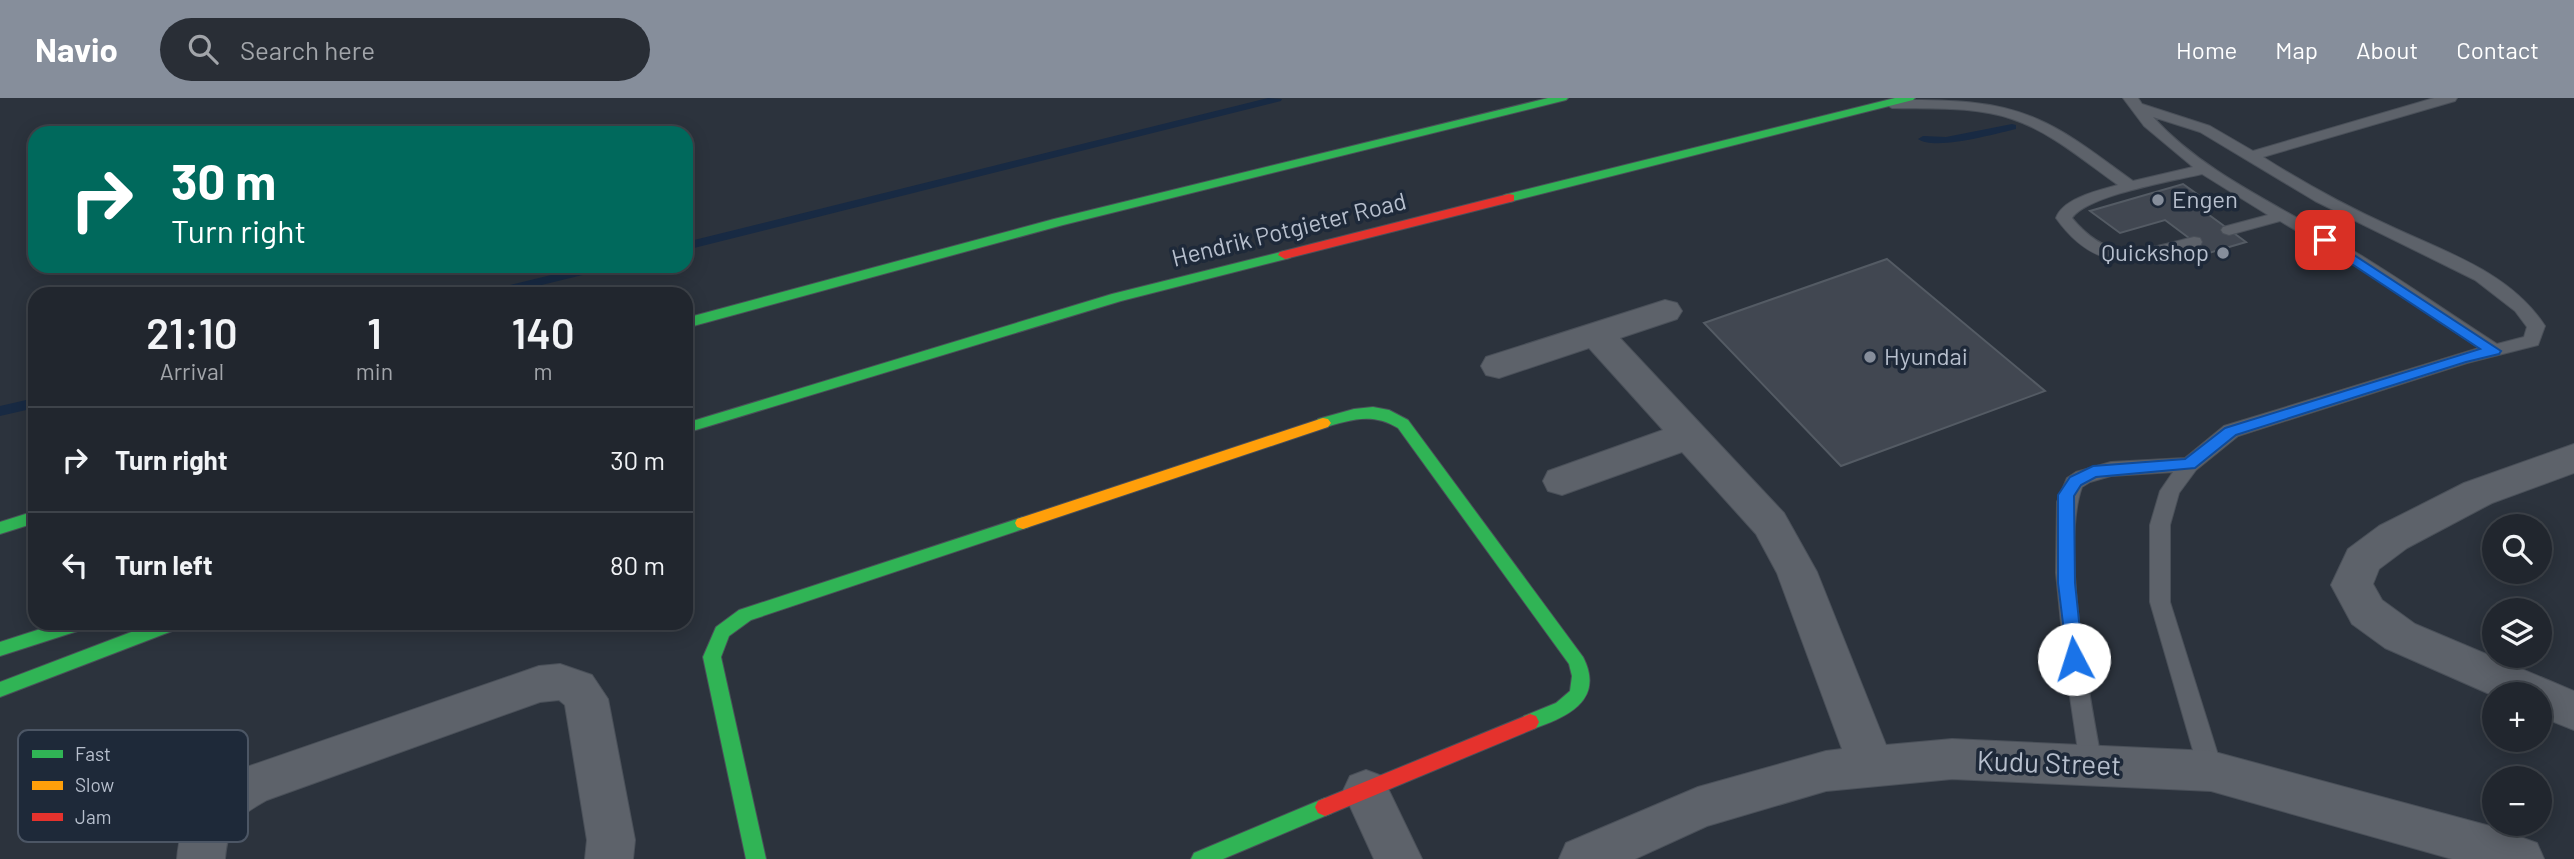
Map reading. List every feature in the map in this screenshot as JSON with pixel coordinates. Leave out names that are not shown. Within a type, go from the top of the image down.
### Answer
[{"type":"main road","points":[[693,321],[1059,222],[1562,98]]},
{"type":"main road","name":"Hendrik Potgieter Road","points":[[693,426],[1117,297],[1909,98]]},
{"type":"main road","points":[[756,859],[712,657],[714,640],[726,626],[758,611],[1357,412],[1375,411],[1391,415],[1403,424],[1577,662],[1584,679],[1579,695],[1566,707],[1366,791],[1265,847],[1201,859]]},
{"type":"main road","points":[[0,528],[28,519]]},
{"type":"main road","points":[[0,649],[59,630]]},
{"type":"main road","points":[[0,690],[156,630]]},
{"type":"street","points":[[1499,366],[1665,311]]},
{"type":"street","points":[[1596,334],[1770,524],[1797,572],[1871,766]]},
{"type":"street","points":[[1562,481],[1689,435]]},
{"type":"street","points":[[2508,682],[2400,636],[2367,612],[2352,585],[2362,560],[2393,537],[2478,493],[2574,458]]},
{"type":"street","points":[[248,787],[539,684],[561,680],[578,686],[586,699],[611,840],[609,859]]},
{"type":"street","points":[[2552,701],[2574,710]]},
{"type":"street","name":"Kudu Street","points":[[1583,859],[1698,808],[1826,771],[1952,759],[2211,771],[2499,855]]},
{"type":"street","points":[[1366,791],[1398,859]]},
{"type":"lane","points":[[2251,156],[2450,98]]},
{"type":"lane","points":[[2133,102],[2205,129],[2291,182],[2471,271],[2507,292],[2527,310],[2536,326],[2532,341],[2463,358],[2231,431],[2189,464],[2170,491],[2160,525],[2160,602],[2211,771]]},
{"type":"lane","points":[[2133,102],[2164,138],[2207,168],[2346,253],[2494,351]]},
{"type":"lane","points":[[1884,104],[1955,105],[2017,116],[2064,141],[2132,187]]},
{"type":"lane","points":[[2194,242],[2129,257],[2110,253],[2091,243],[2074,231],[2064,218],[2066,212],[2078,203],[2207,168]]},
{"type":"lane","points":[[2230,230],[2282,216]]},
{"type":"lane","points":[[2091,764],[2077,685],[2067,583],[2066,495],[2075,481],[2093,471],[2189,464]]},
{"type":"building","points":[[2183,184],[2214,206],[2201,209],[2246,242],[2209,253],[2165,220],[2120,233],[2090,211]]},
{"type":"building","name":"Hyundai","points":[[1887,259],[2045,391],[1841,466],[1704,323]]},
{"type":"waterway","points":[[693,244],[1277,99]]},
{"type":"waterway","points":[[1923,139],[1946,140],[2012,127]]},
{"type":"waterway","points":[[518,287],[574,273]]},
{"type":"waterway","points":[[0,411],[28,405]]},
{"type":"traffic: fast","points":[[693,321],[1059,222],[1562,98]]},
{"type":"traffic: fast","points":[[1509,198],[1909,98]]},
{"type":"traffic: fast","points":[[693,426],[1117,297],[1285,255]]},
{"type":"traffic: fast","points":[[1323,423],[1354,414],[1373,413],[1383,414],[1403,424],[1577,662],[1581,676],[1577,696],[1562,708],[1530,722]]},
{"type":"traffic: fast","points":[[0,528],[28,519]]},
{"type":"traffic: fast","points":[[756,859],[712,657],[722,632],[745,615],[1023,523]]},
{"type":"traffic: fast","points":[[0,649],[59,630]]},
{"type":"traffic: fast","points":[[0,690],[156,630]]},
{"type":"traffic: fast","points":[[1201,859],[1325,807]]},
{"type":"traffic: slow","points":[[1023,523],[1323,423]]},
{"type":"traffic: jam","points":[[1285,255],[1509,198]]},
{"type":"traffic: jam","points":[[1325,807],[1530,722]]},
{"type":"place","name":"Engen","points":[[2158,200]]},
{"type":"place","name":"Quickshop","points":[[2223,253]]},
{"type":"place","name":"Hyundai","points":[[1870,357]]},
{"type":"route","points":[[2074,659],[2067,583],[2066,495],[2075,481],[2093,471],[2189,464],[2231,431],[2463,358],[2494,351],[2325,240]]}]
